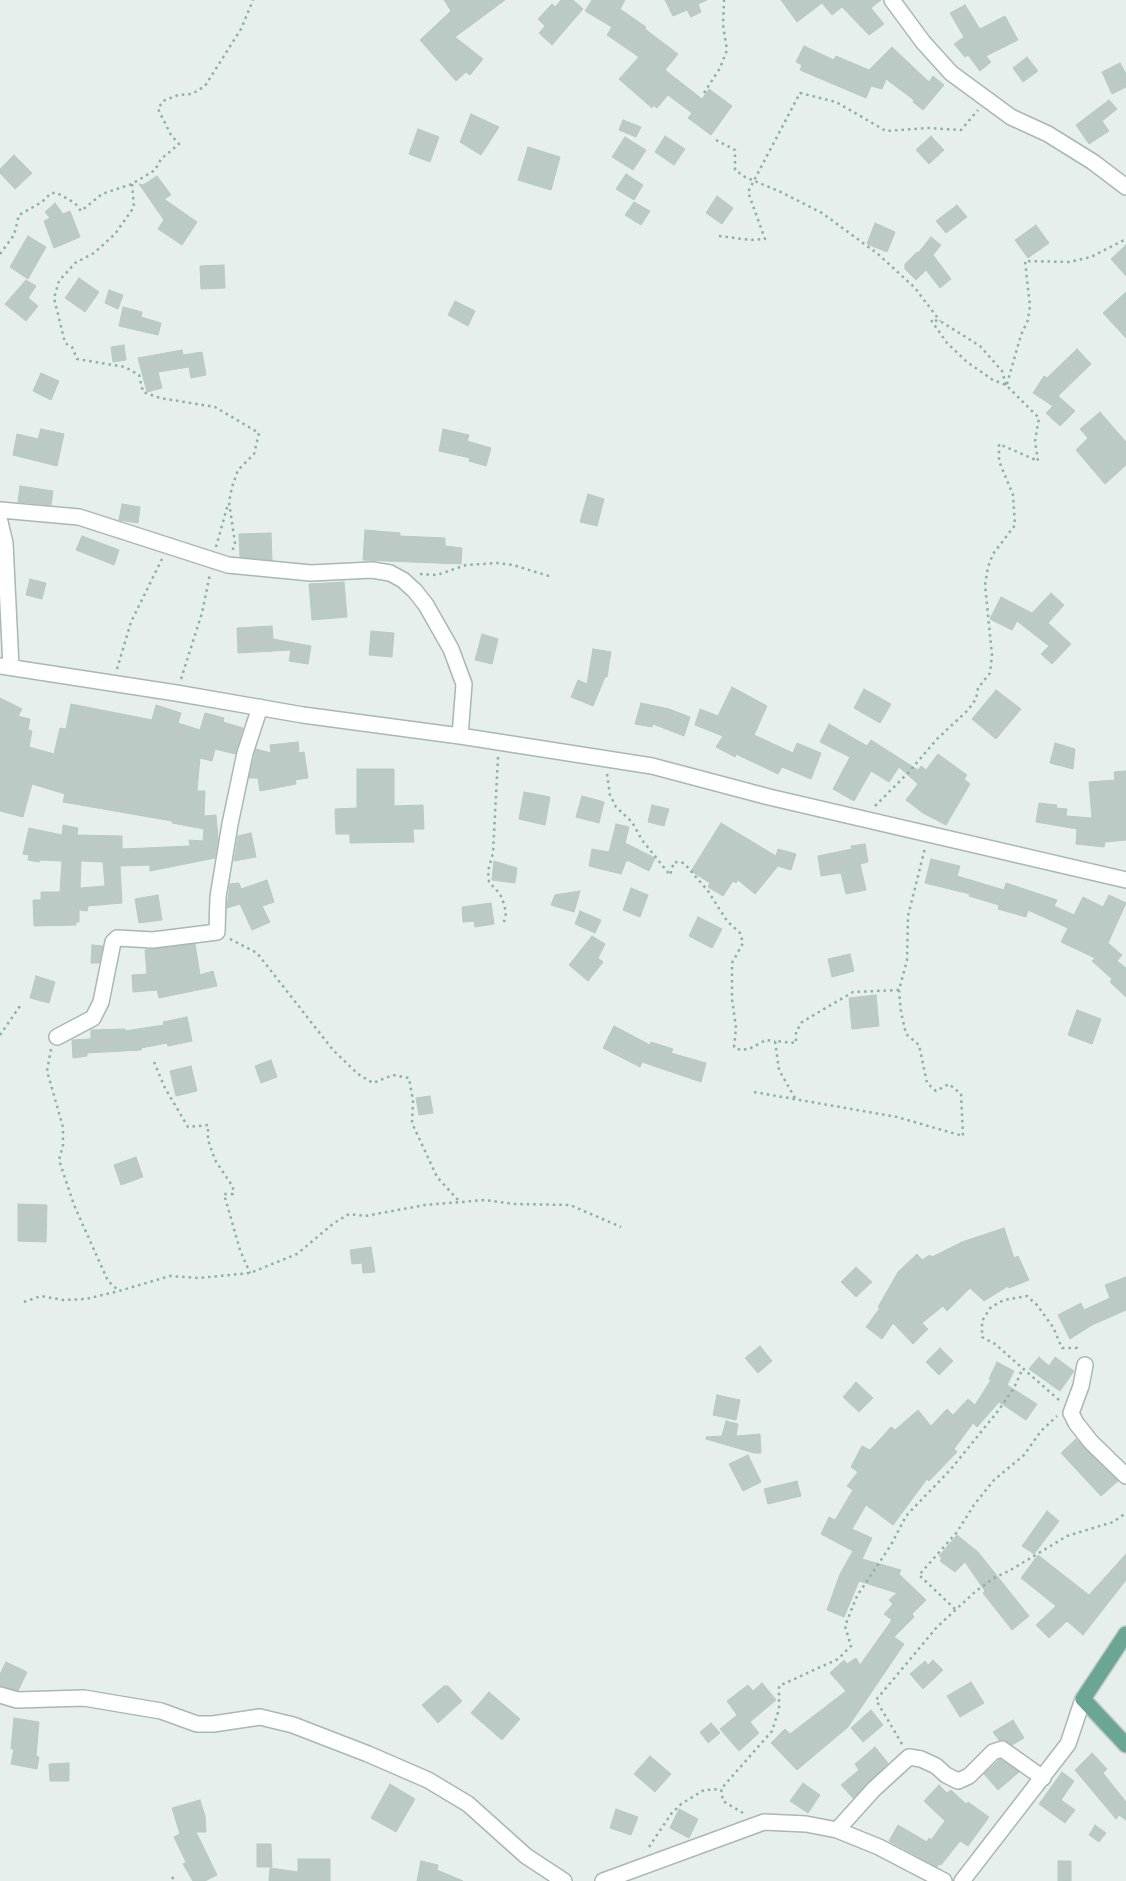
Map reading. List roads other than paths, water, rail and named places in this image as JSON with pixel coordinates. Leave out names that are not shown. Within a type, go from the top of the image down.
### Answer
[{"type":"main road","points":[[1126,1634],[1083,1699],[1126,1744]]},
{"type":"street","points":[[892,0],[923,42],[951,73],[986,100],[1094,162],[1126,187]]},
{"type":"street","points":[[0,510],[80,517],[132,532],[167,547],[228,565],[312,573],[372,570],[390,573],[403,580],[426,605],[451,649],[464,684],[460,736]]},
{"type":"street","points":[[0,522],[5,543],[6,667],[112,682],[303,715],[460,736],[652,766],[769,797],[928,833],[998,852],[1126,880]]},
{"type":"street","points":[[57,1037],[93,1018],[101,1002],[113,942],[117,938],[153,940],[216,932],[218,897],[230,824],[245,753],[260,707]]},
{"type":"street","points":[[1084,1365],[1081,1386],[1068,1411],[1091,1442],[1126,1476]]},
{"type":"street","points":[[0,1695],[17,1700],[84,1698],[161,1711],[197,1724],[213,1724],[260,1717],[293,1725],[428,1780],[468,1804],[526,1856],[564,1881]]},
{"type":"street","points":[[962,1881],[1068,1744],[1083,1699]]},
{"type":"street","points":[[837,1830],[874,1789],[909,1757],[921,1759],[936,1766],[946,1775],[958,1781],[963,1780],[993,1752],[1002,1749],[1043,1778]]},
{"type":"street","points":[[603,1881],[764,1822],[806,1824],[837,1830],[879,1846],[944,1881]]}]
